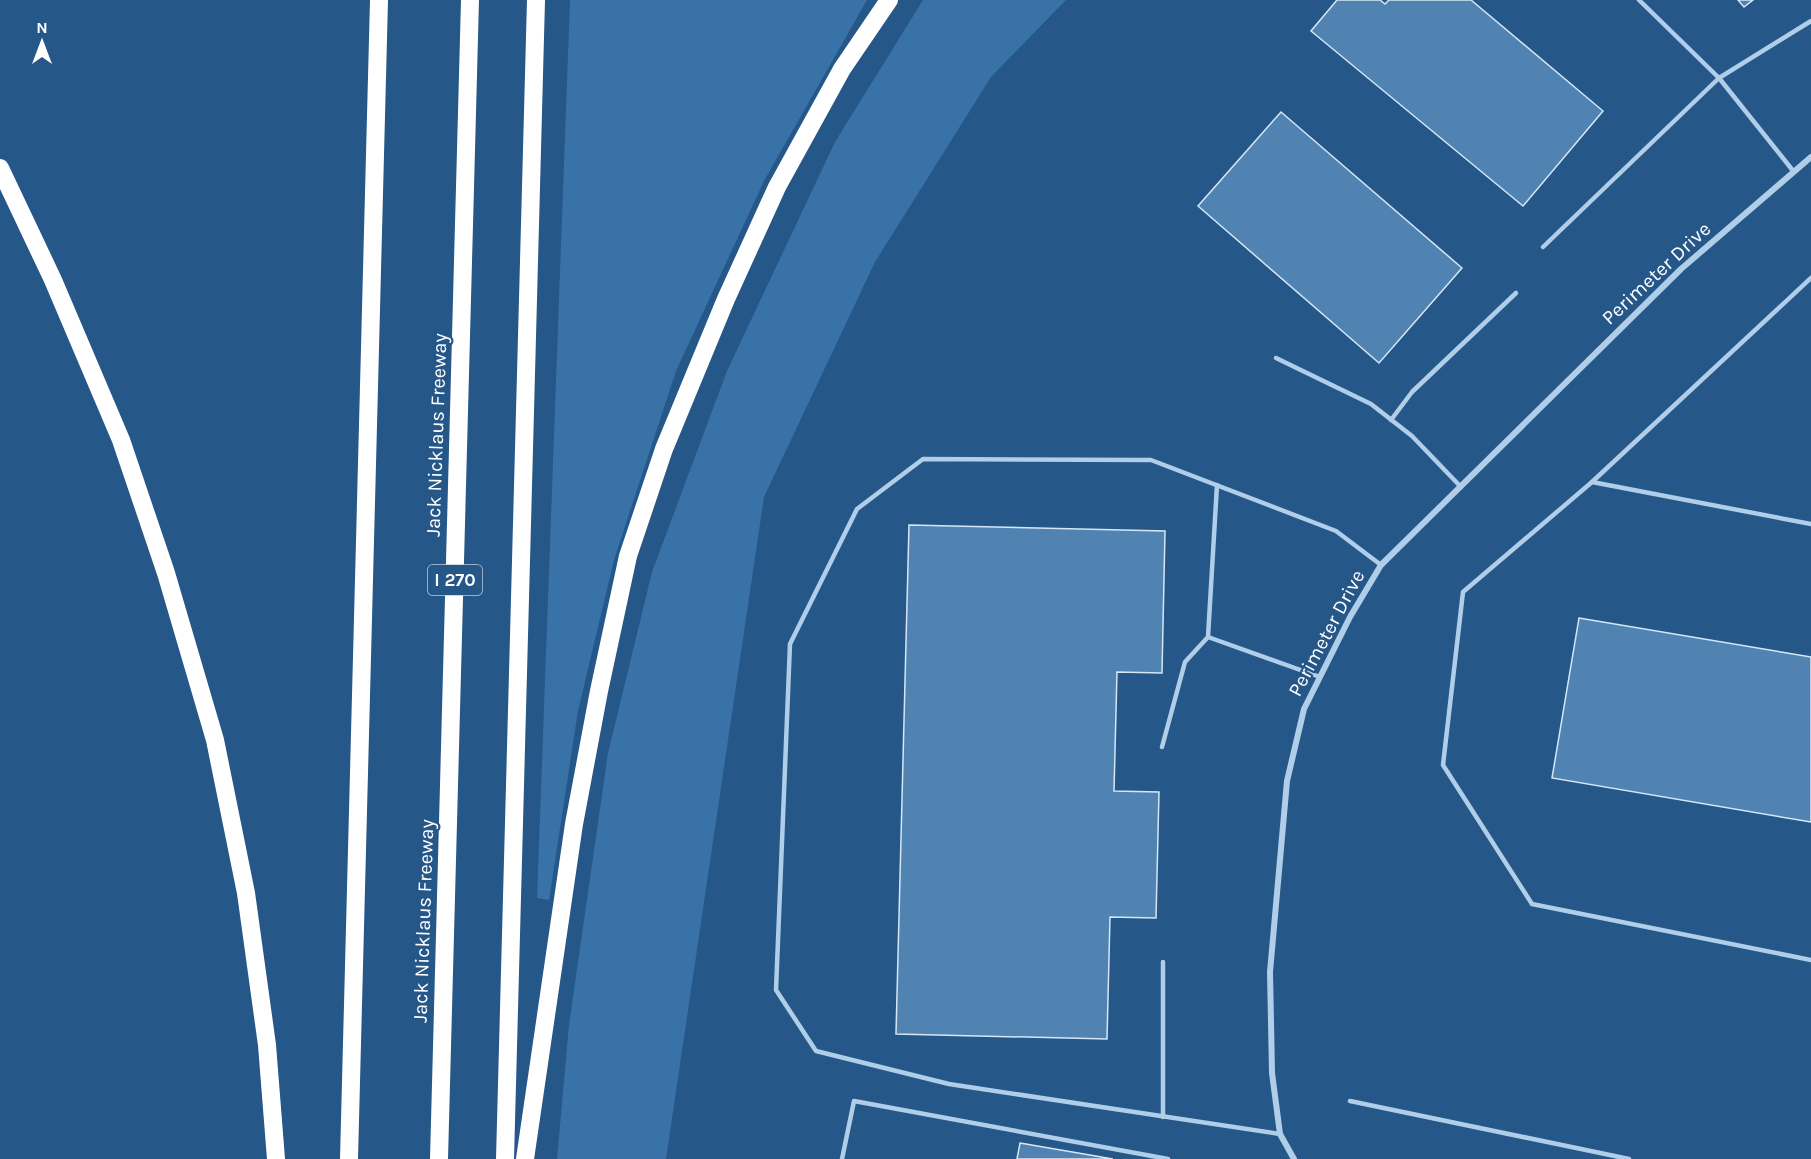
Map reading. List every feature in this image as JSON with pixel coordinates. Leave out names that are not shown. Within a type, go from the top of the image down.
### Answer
[{"type":"highway","points":[[349,1159],[379,0]]},
{"type":"highway","name":"Jack Nicklaus Freeway","points":[[439,1159],[470,0]]},
{"type":"highway","points":[[505,1159],[536,0]]},
{"type":"highway","points":[[525,1159],[574,824],[628,556],[664,449],[726,299],[777,187],[842,69],[889,0]]},
{"type":"highway","points":[[0,168],[53,280],[121,440],[166,573],[215,740],[246,893],[267,1045],[276,1159]]},
{"type":"highway","points":[[0,184],[53,280]]},
{"type":"street","name":"Perimeter Drive","points":[[1294,1159],[1280,1134],[1272,1074],[1270,972],[1287,781],[1304,709],[1350,617],[1382,565],[1681,269],[1811,157]]},
{"type":"lane","points":[[1639,0],[1719,78],[1794,172]]},
{"type":"lane","points":[[1543,247],[1719,78],[1811,21]]},
{"type":"lane","points":[[1811,278],[1592,482],[1463,592],[1443,765],[1532,904],[1811,960]]},
{"type":"lane","points":[[1391,420],[1412,392],[1516,293]]},
{"type":"lane","points":[[1276,358],[1371,404],[1412,436],[1461,487]]},
{"type":"lane","points":[[1280,1134],[949,1084],[816,1051],[776,990],[790,644],[857,509],[923,459],[1151,460],[1336,531],[1382,565]]},
{"type":"lane","points":[[1592,482],[1811,524]]},
{"type":"lane","points":[[1162,747],[1185,662],[1208,637],[1216,485]]},
{"type":"lane","points":[[1208,637],[1320,677]]},
{"type":"lane","points":[[1163,962],[1163,1117]]},
{"type":"lane","points":[[842,1159],[854,1101],[1168,1159]]},
{"type":"lane","points":[[1350,1101],[1629,1159]]},
{"type":"shaded area","points":[[570,0],[867,0],[764,181],[676,371],[614,560],[578,711],[549,900],[537,898]]},
{"type":"shaded area","points":[[923,0],[1066,0],[991,77],[875,262],[764,497],[666,1159],[557,1159],[569,1025],[608,753],[652,572],[727,371],[835,142]]},
{"type":"building","points":[[1337,0],[1380,0],[1385,4],[1389,0],[1471,0],[1603,111],[1523,206],[1311,31]]},
{"type":"building","points":[[1738,0],[1753,0],[1744,7]]},
{"type":"building","points":[[1281,112],[1462,268],[1379,363],[1198,206]]},
{"type":"building","points":[[909,525],[1165,531],[1162,673],[1117,672],[1114,791],[1159,792],[1156,918],[1110,917],[1107,1039],[896,1034]]},
{"type":"building","points":[[1579,618],[1811,657],[1811,822],[1552,778]]},
{"type":"building","points":[[1020,1143],[1113,1159],[1017,1159]]}]
